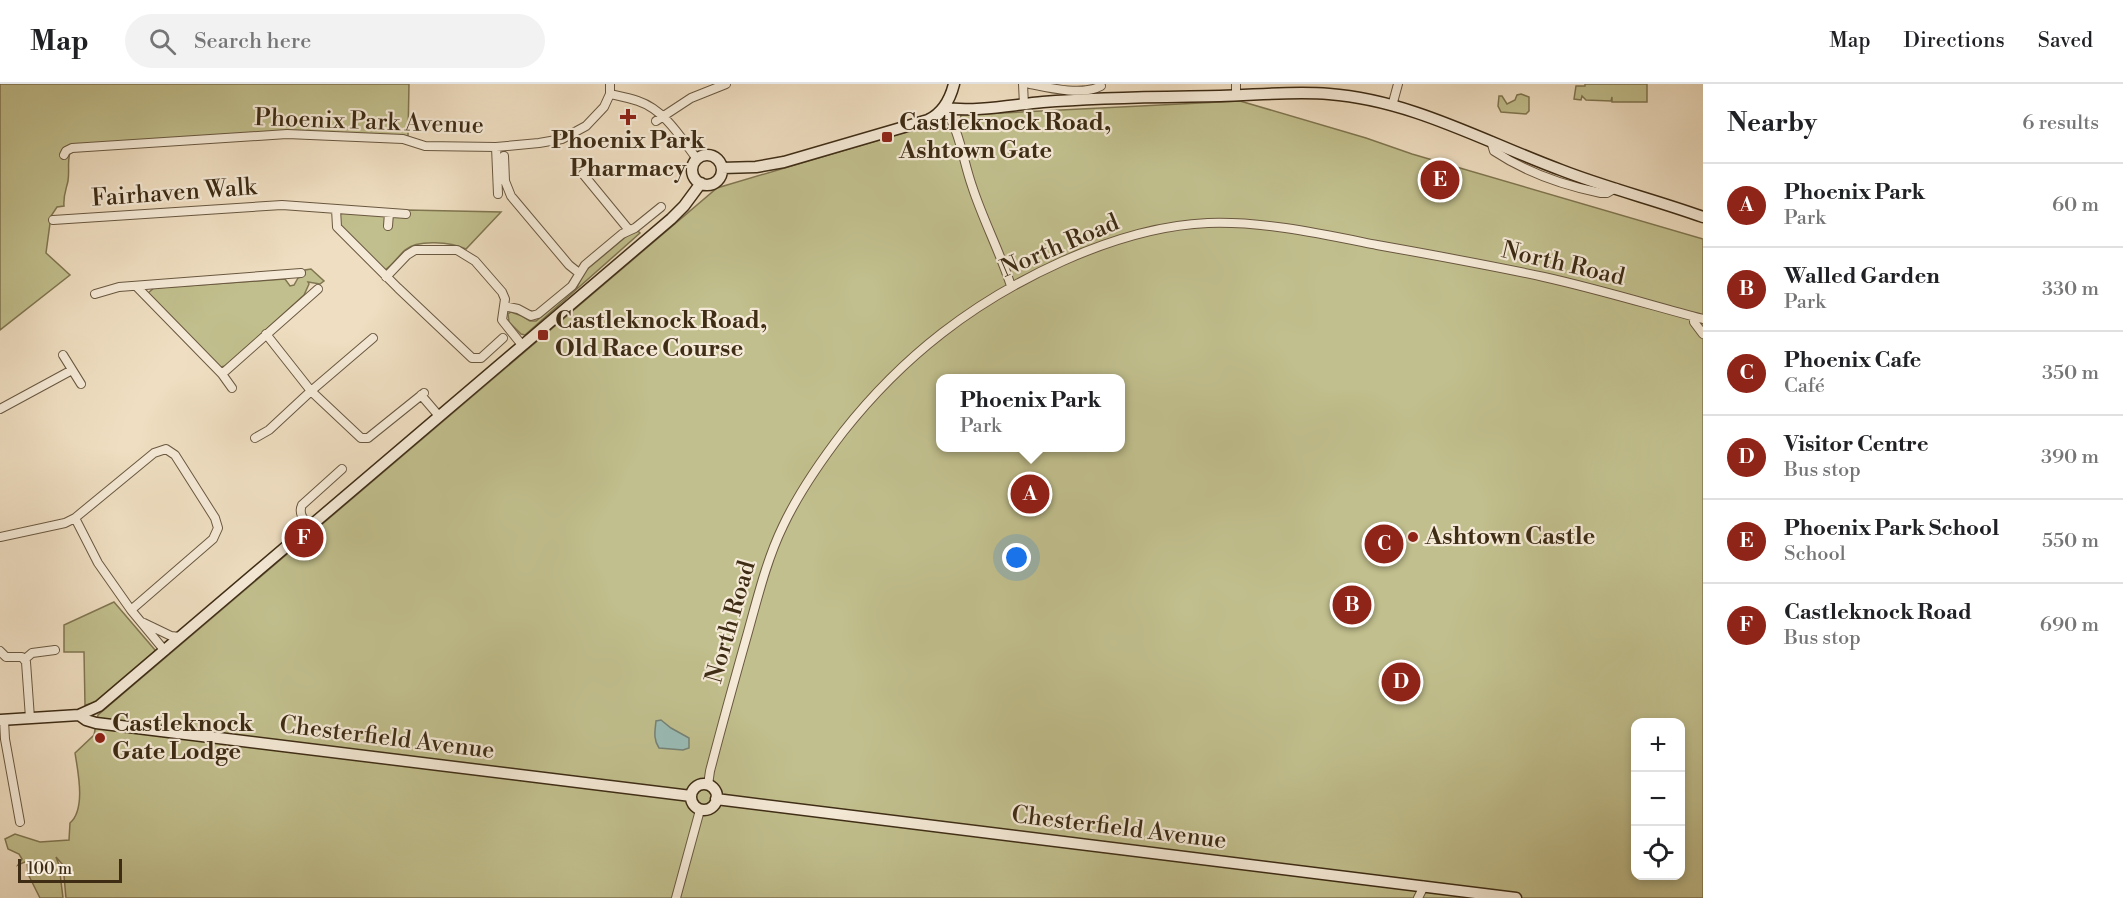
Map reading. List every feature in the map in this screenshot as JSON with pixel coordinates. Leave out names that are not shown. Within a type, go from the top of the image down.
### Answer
[{"type":"main road","points":[[722,168],[756,167],[784,162],[928,120],[944,108],[954,84]]},
{"type":"main road","points":[[944,108],[1024,105],[1236,90],[1331,94],[1392,106],[1434,119],[1562,171],[1703,217]]},
{"type":"main road","points":[[705,155],[714,157],[722,168],[718,180],[710,184],[701,183],[694,177],[693,168],[697,159],[705,155]]},
{"type":"main road","points":[[2,720],[79,715],[99,706],[671,219],[687,203],[701,183]]},
{"type":"main road","name":"Chesterfield Avenue","points":[[79,715],[86,720],[100,723],[691,796]]},
{"type":"main road","points":[[708,785],[715,792],[716,799],[710,808],[700,810],[693,804],[691,796],[697,787],[708,785]]},
{"type":"main road","name":"Chesterfield Avenue","points":[[716,799],[1516,898]]},
{"type":"street","points":[[610,84],[610,94],[640,101],[683,138],[697,159]]},
{"type":"street","points":[[659,119],[691,98],[726,84]]},
{"type":"street","points":[[1023,84],[1024,105]]},
{"type":"street","points":[[1030,84],[1057,90],[1093,90],[1101,86]]},
{"type":"street","points":[[1392,106],[1398,84]]},
{"type":"street","name":"Phoenix Park Avenue","points":[[64,155],[72,148],[287,134],[403,139],[425,146],[496,147],[539,143],[562,140],[575,134],[604,108],[610,94]]},
{"type":"street","points":[[944,108],[952,124],[989,233],[1011,286]]},
{"type":"street","points":[[496,147],[500,198],[511,196]]},
{"type":"street","points":[[504,156],[505,181],[511,196],[569,265],[579,273]]},
{"type":"street","points":[[587,171],[583,174],[629,230]]},
{"type":"street","name":"Fairhaven Walk","points":[[60,209],[56,220],[282,205],[406,214]]},
{"type":"street","points":[[504,306],[518,309],[527,315],[534,315],[572,286],[585,266],[661,207]]},
{"type":"street","points":[[336,209],[337,227],[472,358],[481,358],[503,338]]},
{"type":"street","points":[[388,226],[389,213]]},
{"type":"street","name":"North Road","points":[[708,785],[754,608],[771,554],[798,496],[820,462],[855,416],[891,376],[942,331],[1011,286],[1074,256],[1104,244],[1182,225],[1238,223],[1260,225],[1354,240],[1544,277],[1699,318]]},
{"type":"street","points":[[386,277],[415,250],[457,250],[475,261],[502,292],[505,299],[502,320],[522,345]]},
{"type":"street","points":[[95,294],[112,288],[301,273]]},
{"type":"street","points":[[137,287],[222,374],[232,388]]},
{"type":"street","points":[[222,374],[318,290]]},
{"type":"street","points":[[1699,318],[1694,322],[1703,334]]},
{"type":"street","points":[[266,334],[311,391],[352,430],[365,439],[422,394],[440,416]]},
{"type":"street","points":[[255,438],[269,430],[374,338]]},
{"type":"street","points":[[63,355],[81,384]]},
{"type":"street","points":[[0,409],[72,370]]},
{"type":"street","points":[[0,537],[65,523],[75,518],[154,453],[166,449],[175,455],[218,528],[213,539],[131,610]]},
{"type":"street","points":[[310,527],[302,517],[300,510],[302,505],[342,470]]},
{"type":"street","points":[[75,518],[98,563],[131,610],[165,651]]},
{"type":"street","points":[[140,621],[171,636],[182,637]]},
{"type":"street","points":[[25,659],[32,653],[55,650]]},
{"type":"street","points":[[0,651],[6,657],[19,656],[27,663],[30,718]]},
{"type":"street","points":[[2,720],[20,822]]},
{"type":"street","points":[[676,898],[700,810]]},
{"type":"street","points":[[1418,898],[1424,886]]},
{"type":"shaded area","points":[[0,84],[409,84],[408,136],[287,131],[72,146],[64,206],[57,207],[51,216],[46,253],[70,275],[0,330]]},
{"type":"shaded area","points":[[1585,84],[1647,84],[1647,102],[1612,102],[1612,97],[1611,101],[1586,100],[1582,96],[1581,100],[1574,99],[1576,86],[1585,86]]},
{"type":"shaded area","points":[[1521,94],[1529,97],[1529,111],[1526,114],[1501,112],[1498,106],[1499,96],[1502,96],[1507,104]]},
{"type":"shaded area","points":[[1240,101],[1703,239],[1703,898],[66,898],[63,865],[56,857],[63,898],[40,898],[28,874],[27,861],[18,865],[22,859],[19,854],[8,849],[5,839],[15,834],[40,842],[69,840],[70,823],[75,817],[79,800],[75,753],[94,735],[98,715],[717,188],[940,122],[943,126],[960,122],[961,115]]},
{"type":"shaded area","points":[[407,210],[501,212],[466,249],[444,243],[418,244],[405,250],[385,270],[339,225],[339,213],[343,212],[386,218],[404,216]]},
{"type":"shaded area","points":[[638,231],[640,233],[525,335],[509,322],[508,314],[511,312],[530,321],[536,321],[577,287],[585,271],[628,235]]},
{"type":"shaded area","points":[[311,269],[324,281],[320,284],[308,282],[304,295],[226,366],[220,367],[160,308],[148,293],[154,288],[285,279],[290,286],[305,275],[305,270]]},
{"type":"shaded area","points":[[114,602],[155,650],[153,655],[95,703],[85,705],[84,652],[64,652],[64,625]]},
{"type":"water","points":[[661,720],[689,738],[689,748],[683,750],[659,748],[655,732],[656,721]]},
{"type":"place","name":"Phoenix Park Pharmacy","points":[[628,117]]},
{"type":"place","name":"Castleknock Road, Ashtown Gate","points":[[887,137]]},
{"type":"place","name":"Phoenix Park School","points":[[1440,180]]},
{"type":"place","name":"Castleknock Road, Old Race Course","points":[[543,335]]},
{"type":"place","name":"Phoenix Park","points":[[1030,494]]},
{"type":"place","name":"Ashtown Castle","points":[[1413,537]]},
{"type":"place","name":"Castleknock Road","points":[[304,538]]},
{"type":"place","name":"Phoenix Cafe","points":[[1384,544]]},
{"type":"place","name":"Walled Garden","points":[[1352,605]]},
{"type":"place","name":"Visitor Centre","points":[[1401,682]]},
{"type":"place","name":"Castleknock Gate Lodge","points":[[100,738]]}]
